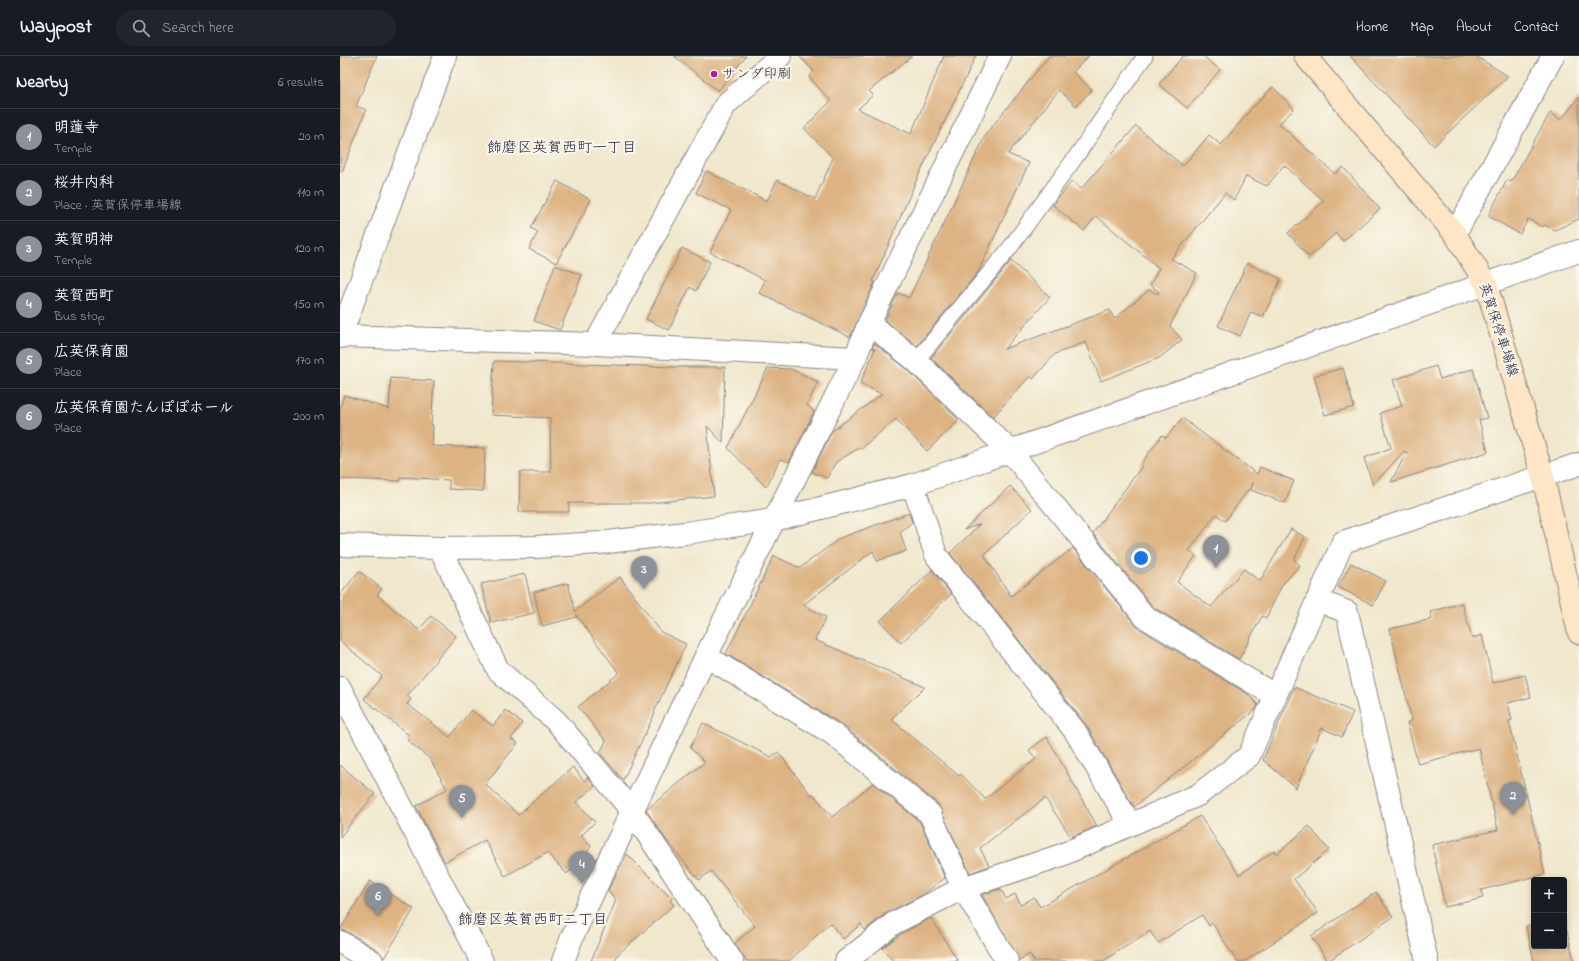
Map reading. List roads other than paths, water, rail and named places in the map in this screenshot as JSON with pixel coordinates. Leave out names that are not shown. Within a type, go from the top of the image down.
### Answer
[{"type":"main road","name":"英賀保停車場線","points":[[1305,56],[1455,234],[1486,284],[1543,477],[1579,633]]},
{"type":"street","points":[[445,56],[340,336],[595,344],[855,358]]},
{"type":"street","points":[[595,344],[726,104],[780,56]]},
{"type":"street","points":[[563,961],[706,656],[855,358],[869,323],[1000,56]]},
{"type":"street","points":[[1455,234],[1553,56]]},
{"type":"street","points":[[340,545],[440,548],[535,548],[685,534],[773,520],[913,485],[1579,251]]},
{"type":"street","points":[[869,323],[916,361],[1009,450],[1145,617],[1274,695]]},
{"type":"street","points":[[846,961],[894,923],[963,888],[1059,856],[1198,795],[1248,756],[1343,542],[1579,464]]},
{"type":"street","points":[[913,485],[936,555],[1075,731],[1130,824]]},
{"type":"street","points":[[440,548],[498,670],[556,721],[632,812],[732,961]]},
{"type":"street","points":[[1317,600],[1347,612],[1428,961]]},
{"type":"street","points":[[706,656],[833,734],[930,814],[963,888],[1007,961]]},
{"type":"street","points":[[340,688],[482,961]]},
{"type":"street","points":[[340,942],[372,961]]},
{"type":"lane","points":[[916,361],[1009,249],[1075,158],[1145,56]]},
{"type":"place","name":"サンダ印刷","points":[[714,74]]},
{"type":"place","name":"明蓮寺","points":[[1216,568]]},
{"type":"place","name":"英賀明神","points":[[644,589]]},
{"type":"place","name":"桜井内科","points":[[1513,815]]},
{"type":"place","name":"広英保育園","points":[[462,818]]},
{"type":"place","name":"英賀西町","points":[[582,884]]},
{"type":"place","name":"広英保育園たんぽぽホール","points":[[378,916]]},
{"type":"district","name":"飾磨区英賀西町一丁目","points":[[562,148]]},
{"type":"district","name":"飾磨区英賀西町二丁目","points":[[533,920]]}]
